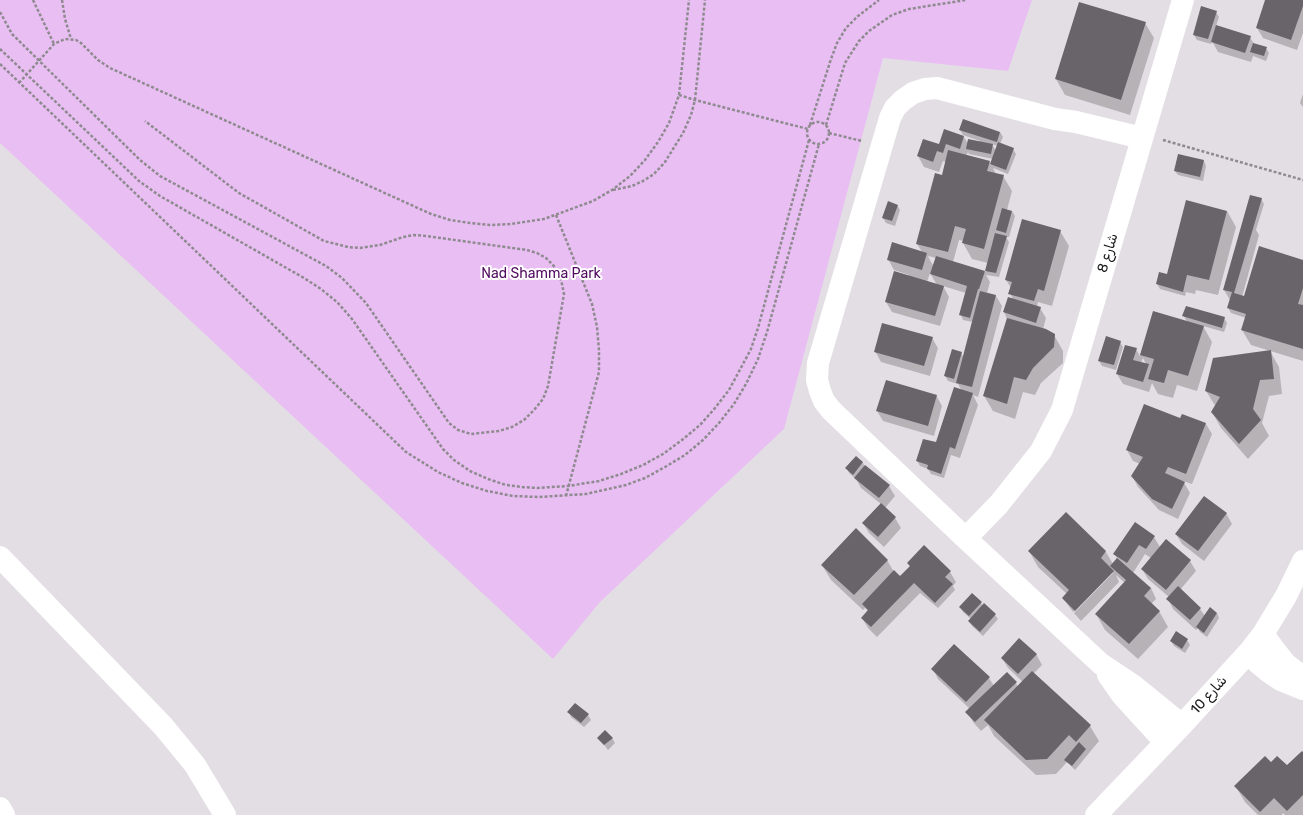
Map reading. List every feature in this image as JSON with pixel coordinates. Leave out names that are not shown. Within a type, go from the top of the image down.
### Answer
[{"type":"main road","name":"شارع 8","points":[[961,534],[999,504],[1041,451],[1062,410],[1183,0]]},
{"type":"main road","points":[[1141,141],[1076,122],[1055,119],[949,90],[937,88],[925,89],[913,93],[903,100],[895,108],[890,118],[818,362],[817,380],[824,401],[831,410],[961,534],[1101,664],[1134,686],[1182,725]]},
{"type":"main road","points":[[0,557],[163,726],[195,765],[225,815]]},
{"type":"main road","name":"شارع 10","points":[[1096,815],[1249,652],[1263,634],[1286,596],[1303,561]]},
{"type":"main road","points":[[1263,634],[1286,664],[1303,677]]},
{"type":"main road","points":[[1249,652],[1258,663],[1269,672],[1281,680],[1303,689]]},
{"type":"main road","points":[[1101,664],[1122,695],[1165,742]]},
{"type":"main road","points":[[0,808],[4,815]]},
{"type":"path","points":[[33,0],[54,44]]},
{"type":"path","points":[[62,0],[71,39]]},
{"type":"path","points":[[19,82],[54,44],[65,39],[71,39],[81,43],[98,60],[110,68],[431,214],[450,220],[490,225],[511,224],[556,216],[593,201],[612,190],[630,176],[645,160],[669,123],[679,95],[689,0]]},
{"type":"path","points":[[612,190],[632,186],[644,181],[658,170],[683,133],[691,115],[695,100],[705,0]]},
{"type":"path","points":[[0,49],[139,181],[160,196],[304,278],[337,302],[352,319],[436,436],[443,449],[454,460],[470,471],[488,479],[506,484],[537,488],[568,486],[598,481],[643,465],[663,454],[700,425],[729,390],[751,350],[758,328],[809,140],[806,133],[837,43],[846,28],[858,16],[880,0]]},
{"type":"path","points":[[0,64],[406,452],[438,472],[462,483],[487,491],[513,496],[539,498],[592,493],[626,485],[645,478],[665,468],[685,455],[703,440],[719,423],[734,404],[746,384],[755,365],[767,332],[819,144],[826,140],[829,133],[826,125],[845,63],[868,31],[892,15],[904,11],[966,0]]},
{"type":"path","points":[[0,12],[12,34],[140,160],[160,176],[326,266],[342,278],[366,303],[449,423],[458,430],[471,434],[499,431],[512,427],[524,420],[543,399],[548,386],[564,294],[559,274],[554,265],[546,258],[527,250],[414,235],[380,245],[360,248],[348,247],[324,241],[239,193],[145,121]]},
{"type":"path","points":[[679,95],[808,129]]},
{"type":"path","points":[[810,125],[814,122],[826,125]]},
{"type":"path","points":[[829,133],[882,146]]},
{"type":"path","points":[[809,140],[819,144]]},
{"type":"path","points":[[1141,141],[1303,180]]},
{"type":"path","points":[[556,216],[592,304],[597,327],[599,350],[599,372],[566,496]]},
{"type":"green space","name":"Nad Shamma Park","points":[[0,0],[1032,0],[1008,71],[883,58],[784,429],[600,602],[553,659],[0,143]]},
{"type":"building","points":[[1265,0],[1303,0],[1303,6],[1291,40],[1256,28]]},
{"type":"building","points":[[1079,2],[1146,22],[1121,100],[1055,79]]},
{"type":"building","points":[[1201,6],[1217,11],[1208,39],[1193,35]]},
{"type":"building","points":[[1216,25],[1251,36],[1245,53],[1211,42]]},
{"type":"building","points":[[1253,43],[1267,47],[1264,56],[1250,52]]},
{"type":"building","points":[[963,119],[1000,132],[997,142],[959,130]]},
{"type":"building","points":[[944,129],[964,136],[960,149],[946,144],[943,153],[937,151],[933,162],[917,156],[923,139],[939,144]]},
{"type":"building","points":[[968,139],[993,144],[991,154],[966,149]]},
{"type":"building","points":[[998,142],[1014,148],[1006,170],[990,164]]},
{"type":"building","points":[[948,150],[990,161],[987,171],[1004,175],[984,249],[962,243],[966,229],[955,226],[948,252],[916,244],[935,173],[942,175]]},
{"type":"building","points":[[1178,154],[1204,160],[1200,177],[1174,171]]},
{"type":"building","points":[[1250,195],[1262,198],[1234,293],[1244,296],[1259,246],[1303,260],[1303,288],[1298,304],[1303,305],[1303,349],[1241,330],[1246,314],[1227,308],[1232,292],[1223,290]]},
{"type":"building","points":[[1186,200],[1227,211],[1209,280],[1187,275],[1183,292],[1156,284],[1159,272],[1167,274]]},
{"type":"building","points":[[888,201],[898,205],[892,221],[882,218]]},
{"type":"building","points":[[1002,208],[1012,211],[1006,233],[996,230]]},
{"type":"building","points":[[1022,219],[1061,230],[1044,291],[1038,289],[1034,301],[1008,294],[1012,282],[1005,280]]},
{"type":"building","points":[[995,233],[1007,236],[996,273],[985,271]]},
{"type":"building","points":[[892,242],[927,253],[922,270],[887,260]]},
{"type":"building","points":[[936,256],[985,271],[970,318],[959,315],[967,286],[930,274]]},
{"type":"building","points":[[894,271],[944,286],[935,316],[885,302]]},
{"type":"building","points":[[980,291],[996,295],[972,387],[956,383]]},
{"type":"building","points":[[1008,297],[1041,307],[1036,323],[1003,312]]},
{"type":"building","points":[[1186,306],[1225,317],[1222,328],[1182,316]]},
{"type":"building","points":[[1153,311],[1204,326],[1188,376],[1168,370],[1164,383],[1148,379],[1154,359],[1140,355]]},
{"type":"building","points":[[1007,318],[1046,329],[1055,334],[1054,347],[1033,368],[1026,380],[1014,377],[1007,404],[983,396]]},
{"type":"building","points":[[882,323],[933,337],[924,366],[874,352]]},
{"type":"building","points":[[1106,336],[1121,341],[1114,365],[1098,361]]},
{"type":"building","points":[[1125,345],[1137,348],[1133,360],[1149,364],[1143,382],[1116,374]]},
{"type":"building","points":[[952,349],[962,352],[954,379],[944,376]]},
{"type":"building","points":[[1271,350],[1274,379],[1260,380],[1253,409],[1261,420],[1239,444],[1211,412],[1220,397],[1205,391],[1213,358]]},
{"type":"building","points":[[886,380],[937,395],[928,426],[876,411]]},
{"type":"building","points":[[954,387],[973,393],[955,449],[950,447],[941,474],[927,469],[928,465],[916,461],[923,439],[936,442]]},
{"type":"building","points":[[1144,404],[1180,418],[1182,414],[1206,423],[1186,474],[1168,467],[1165,473],[1185,482],[1172,509],[1152,499],[1131,476],[1143,457],[1126,450]]},
{"type":"building","points":[[856,456],[863,462],[853,475],[845,468]]},
{"type":"building","points":[[865,465],[890,485],[879,498],[854,478]]},
{"type":"building","points":[[1204,496],[1227,513],[1198,551],[1175,534]]},
{"type":"building","points":[[881,503],[896,517],[878,537],[862,523]]},
{"type":"building","points":[[1066,512],[1106,551],[1101,558],[1114,571],[1075,611],[1062,598],[1069,590],[1028,551]]},
{"type":"building","points":[[1135,522],[1155,536],[1146,549],[1139,545],[1127,563],[1113,554]]},
{"type":"building","points":[[856,528],[888,560],[854,595],[821,565]]},
{"type":"building","points":[[1166,539],[1191,560],[1166,590],[1141,569]]},
{"type":"building","points":[[924,545],[951,571],[945,577],[953,584],[935,603],[914,583],[871,627],[861,618],[868,610],[862,604],[894,570],[900,576],[910,566],[907,563]]},
{"type":"building","points":[[1117,558],[1151,588],[1144,596],[1160,611],[1129,644],[1095,614],[1126,580],[1110,566]]},
{"type":"building","points":[[1178,586],[1201,608],[1190,620],[1166,599]]},
{"type":"building","points":[[972,593],[982,602],[969,616],[959,607]]},
{"type":"building","points":[[984,603],[996,614],[980,632],[968,621]]},
{"type":"building","points":[[1210,607],[1217,613],[1204,633],[1196,627]]},
{"type":"building","points":[[1176,631],[1188,639],[1182,649],[1170,641]]},
{"type":"building","points":[[1019,638],[1037,654],[1018,674],[1001,658]]},
{"type":"building","points":[[954,644],[990,677],[966,702],[931,669]]},
{"type":"building","points":[[1032,671],[1091,725],[1076,742],[1069,735],[1047,759],[1026,760],[984,720]]},
{"type":"building","points":[[1007,672],[1017,682],[975,722],[965,712]]},
{"type":"building","points":[[575,703],[589,714],[581,723],[567,712]]},
{"type":"building","points":[[605,730],[613,738],[604,745],[597,738]]},
{"type":"building","points":[[1079,742],[1086,749],[1072,766],[1064,760]]},
{"type":"building","points":[[1302,751],[1303,795],[1287,811],[1274,798],[1260,812],[1234,786],[1265,756],[1271,762],[1277,756],[1287,765]]}]
